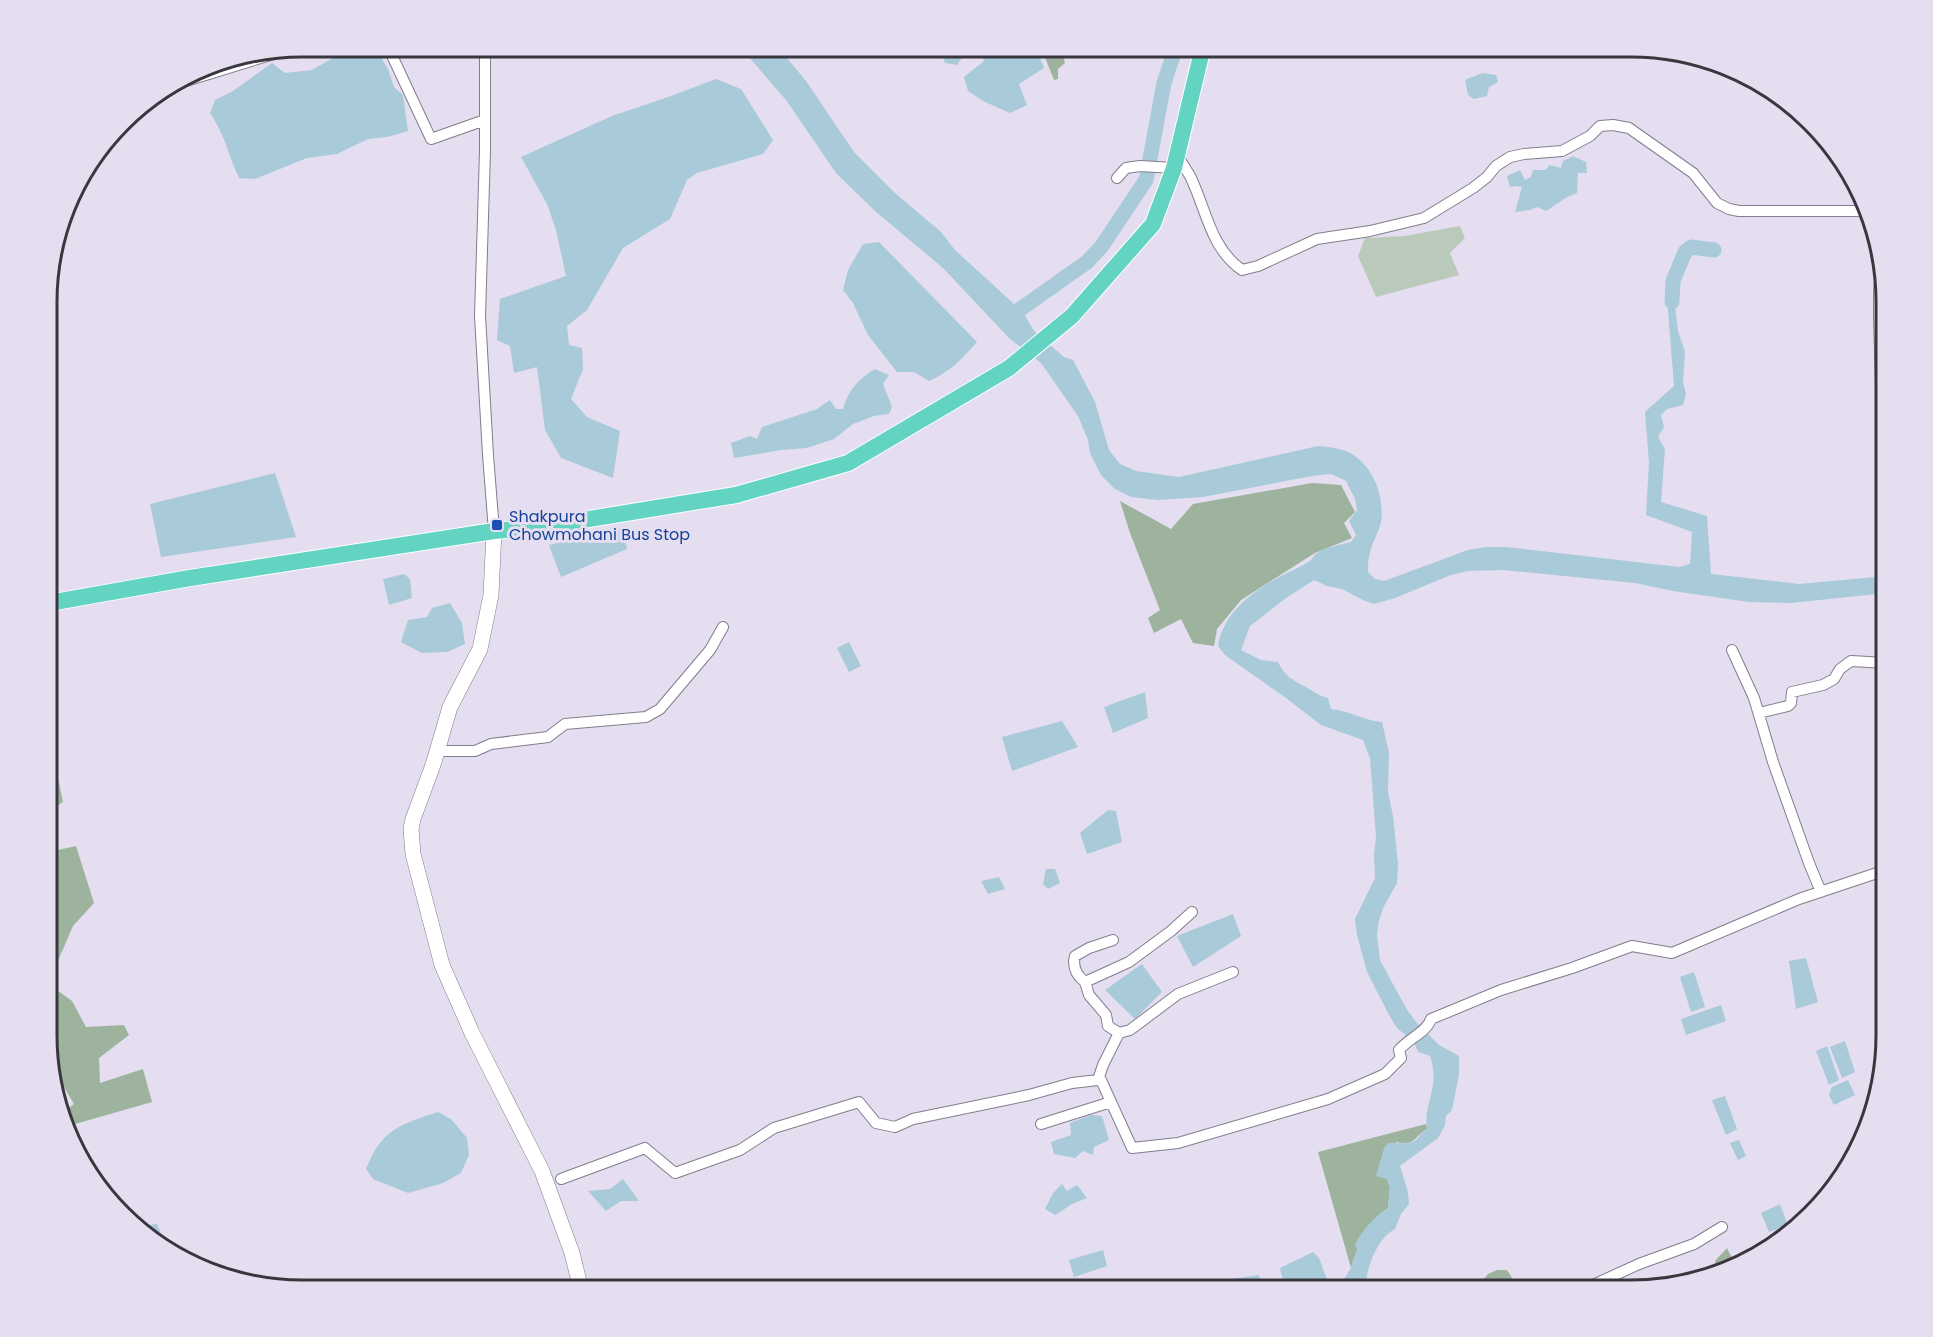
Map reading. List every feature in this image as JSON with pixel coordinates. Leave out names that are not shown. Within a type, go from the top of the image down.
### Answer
[{"type":"highway","points":[[57,602],[190,578],[494,531],[540,527],[736,495],[848,463],[1009,368],[1072,316],[1115,269],[1153,224],[1200,57]]},
{"type":"main road","points":[[494,531],[491,595],[480,649],[450,707],[413,819],[411,830],[413,854],[442,965],[488,1065],[542,1171],[572,1252],[579,1280]]},
{"type":"street","points":[[393,57],[431,139],[485,120]]},
{"type":"street","points":[[485,57],[480,316],[494,531]]},
{"type":"street","points":[[221,71],[241,64]]},
{"type":"street","points":[[1117,178],[1126,168],[1170,163],[1190,176],[1217,243],[1242,270],[1258,266],[1317,239],[1370,231],[1424,218],[1473,188],[1496,166],[1510,157],[1562,151],[1590,136],[1600,126],[1613,125],[1629,128],[1693,174],[1717,203],[1729,209],[1739,211],[1858,211]]},
{"type":"street","points":[[437,751],[475,751],[491,744],[548,737],[565,724],[646,717],[660,709],[710,650],[723,627]]},
{"type":"street","points":[[1731,650],[1754,698],[1773,762],[1821,892]]},
{"type":"street","points":[[1759,713],[1788,706],[1791,703],[1792,692],[1823,685],[1834,679],[1840,669],[1851,661],[1876,662]]},
{"type":"street","points":[[561,1179],[645,1148],[675,1173],[740,1150],[774,1128],[859,1102],[876,1123],[895,1127],[913,1119],[1029,1095],[1072,1083],[1098,1080],[1101,1080],[1132,1148],[1178,1143],[1328,1099],[1385,1074],[1401,1059],[1399,1050],[1407,1040],[1428,1027],[1431,1019],[1502,990],[1572,969],[1632,946],[1672,953],[1799,899],[1876,873]]},
{"type":"street","points":[[1085,982],[1129,962],[1171,932],[1192,912]]},
{"type":"street","points":[[1113,940],[1089,948],[1075,956],[1072,964],[1078,977],[1085,982],[1089,995],[1106,1015],[1108,1026],[1119,1033],[1130,1030],[1178,994],[1233,972]]},
{"type":"street","points":[[1098,1080],[1119,1033]]},
{"type":"street","points":[[1041,1124],[1111,1102]]},
{"type":"street","points":[[1604,1280],[1639,1264],[1687,1247],[1722,1227]]},
{"type":"green space","points":[[1045,57],[1063,57],[1065,63],[1058,69],[1058,79],[1054,80]]},
{"type":"green space","points":[[1460,226],[1465,238],[1450,253],[1459,275],[1376,297],[1358,256],[1365,238],[1405,236]]},
{"type":"green space","points":[[1312,483],[1341,485],[1355,512],[1344,523],[1352,538],[1315,553],[1241,600],[1217,629],[1214,646],[1193,643],[1181,619],[1154,633],[1148,618],[1160,610],[1120,501],[1171,529],[1193,504]]},
{"type":"green space","points":[[57,773],[63,802],[57,806]]},
{"type":"green space","points":[[76,846],[94,903],[73,926],[57,963],[57,849]]},
{"type":"green space","points":[[57,990],[72,1001],[86,1027],[124,1025],[129,1035],[99,1058],[100,1083],[143,1069],[152,1102],[74,1124],[68,1108],[74,1104],[64,1087],[59,1067]]},
{"type":"green space","points":[[1426,1124],[1427,1129],[1411,1142],[1396,1142],[1387,1179],[1390,1188],[1388,1208],[1375,1219],[1365,1235],[1351,1268],[1318,1152]]},
{"type":"green space","points":[[1727,1248],[1732,1258],[1716,1265],[1715,1261]]},
{"type":"green space","points":[[1497,1270],[1507,1270],[1513,1280],[1483,1280],[1488,1274]]},
{"type":"water","points":[[335,57],[381,57],[394,87],[403,95],[408,131],[368,139],[337,154],[307,158],[255,179],[239,178],[223,137],[210,113],[215,100],[233,91],[272,63],[285,73],[312,70]]},
{"type":"water","points":[[749,57],[786,57],[806,81],[854,152],[895,193],[941,232],[955,250],[1014,304],[1034,331],[1064,357],[1073,360],[1095,402],[1109,450],[1120,464],[1136,471],[1179,477],[1318,446],[1346,451],[1358,458],[1376,483],[1381,502],[1381,522],[1368,560],[1368,572],[1375,579],[1384,581],[1468,550],[1487,547],[1506,547],[1679,567],[1690,564],[1692,532],[1646,515],[1649,463],[1645,412],[1674,386],[1668,281],[1678,281],[1675,306],[1678,331],[1685,352],[1683,382],[1686,394],[1683,405],[1667,409],[1661,415],[1664,427],[1658,437],[1665,449],[1661,502],[1707,516],[1711,574],[1799,584],[1876,577],[1876,594],[1791,603],[1749,602],[1635,583],[1503,570],[1468,571],[1451,575],[1374,604],[1342,589],[1314,580],[1250,626],[1241,650],[1261,660],[1278,662],[1292,679],[1328,698],[1331,709],[1382,722],[1389,753],[1388,792],[1398,864],[1397,883],[1379,920],[1377,934],[1380,960],[1416,1022],[1439,1045],[1459,1056],[1459,1075],[1452,1110],[1446,1116],[1445,1125],[1438,1138],[1400,1166],[1409,1204],[1401,1214],[1395,1229],[1377,1247],[1366,1280],[1344,1280],[1351,1268],[1358,1239],[1365,1228],[1388,1208],[1390,1188],[1387,1179],[1376,1176],[1384,1148],[1388,1143],[1414,1141],[1427,1129],[1427,1110],[1434,1077],[1430,1056],[1418,1052],[1414,1042],[1397,1028],[1389,1015],[1367,972],[1357,935],[1355,919],[1375,878],[1376,837],[1370,758],[1363,740],[1321,725],[1225,655],[1218,646],[1226,623],[1250,596],[1270,582],[1310,561],[1320,552],[1351,542],[1356,535],[1349,521],[1357,510],[1355,499],[1346,481],[1331,474],[1203,497],[1158,500],[1131,497],[1115,489],[1101,475],[1090,453],[1088,440],[1078,416],[1041,363],[1009,338],[943,268],[875,211],[836,173],[786,100]]},
{"type":"water","points":[[943,57],[962,58],[957,65],[945,63]]},
{"type":"water","points":[[983,57],[1040,57],[1044,68],[1019,84],[1027,105],[1010,113],[983,101],[968,91],[964,77],[984,61]]},
{"type":"water","points":[[1482,73],[1496,75],[1498,82],[1489,87],[1487,96],[1474,99],[1468,95],[1465,80]]},
{"type":"water","points":[[716,79],[741,89],[773,140],[763,154],[697,173],[687,180],[670,219],[623,248],[587,310],[567,326],[569,345],[582,348],[583,369],[571,399],[587,417],[620,431],[613,478],[561,458],[545,430],[537,367],[514,373],[510,346],[497,340],[500,299],[566,276],[556,230],[547,204],[521,157],[612,116]]},
{"type":"water","points":[[1573,156],[1586,162],[1587,173],[1578,173],[1577,193],[1546,211],[1537,207],[1515,212],[1522,187],[1510,187],[1507,176],[1520,170],[1525,180],[1531,177],[1533,170],[1545,170],[1550,165],[1561,168],[1563,161]]},
{"type":"water","points":[[879,242],[977,342],[950,369],[929,381],[914,372],[897,372],[868,335],[853,303],[843,290],[848,270],[863,244]]},
{"type":"water","points":[[875,369],[889,375],[883,384],[892,407],[889,414],[874,416],[853,424],[834,439],[807,448],[734,458],[731,443],[750,436],[757,439],[762,427],[817,409],[830,400],[836,409],[843,409],[854,386]]},
{"type":"water","points":[[275,473],[296,537],[161,557],[150,504]]},
{"type":"water","points":[[623,527],[627,549],[561,577],[549,545]]},
{"type":"water","points":[[404,574],[410,579],[412,598],[389,605],[383,579]]},
{"type":"water","points":[[450,603],[462,623],[465,644],[447,652],[422,653],[401,642],[408,620],[427,617],[432,608]]},
{"type":"water","points":[[849,642],[861,666],[849,672],[837,648]]},
{"type":"water","points":[[1145,692],[1148,718],[1113,733],[1104,707]]},
{"type":"water","points":[[1062,721],[1078,747],[1012,771],[1002,737]]},
{"type":"water","points":[[1108,810],[1116,811],[1122,842],[1087,854],[1080,833]]},
{"type":"water","points":[[1046,869],[1055,869],[1060,883],[1048,889],[1043,884]]},
{"type":"water","points":[[999,877],[1005,889],[988,894],[981,881]]},
{"type":"water","points":[[1233,914],[1241,936],[1193,967],[1177,936]]},
{"type":"water","points":[[1806,958],[1818,1002],[1796,1009],[1789,961]]},
{"type":"water","points":[[1142,964],[1162,992],[1135,1019],[1105,990]]},
{"type":"water","points":[[1694,972],[1705,1007],[1691,1012],[1680,977]]},
{"type":"water","points":[[1721,1005],[1726,1021],[1686,1035],[1681,1019]]},
{"type":"water","points":[[1845,1041],[1855,1072],[1842,1078],[1830,1047]]},
{"type":"water","points":[[1827,1046],[1839,1080],[1829,1085],[1816,1051]]},
{"type":"water","points":[[1848,1080],[1855,1095],[1834,1105],[1829,1095],[1832,1087]]},
{"type":"water","points":[[1725,1096],[1737,1129],[1726,1135],[1712,1100]]},
{"type":"water","points":[[438,1112],[451,1119],[467,1138],[469,1155],[461,1173],[443,1183],[408,1193],[373,1179],[366,1169],[372,1156],[386,1137],[402,1125]]},
{"type":"water","points":[[1091,1115],[1102,1116],[1109,1140],[1094,1147],[1093,1155],[1083,1151],[1075,1158],[1054,1154],[1051,1142],[1071,1135],[1070,1123]]},
{"type":"water","points":[[1739,1140],[1746,1156],[1738,1160],[1730,1143]]},
{"type":"water","points":[[623,1179],[639,1201],[621,1201],[606,1211],[588,1191],[610,1189]]},
{"type":"water","points":[[1062,1184],[1067,1191],[1077,1185],[1087,1198],[1055,1215],[1045,1209],[1053,1193]]},
{"type":"water","points":[[1780,1204],[1787,1224],[1769,1232],[1761,1213]]},
{"type":"water","points":[[157,1224],[162,1236],[148,1225]]},
{"type":"water","points":[[1103,1250],[1107,1266],[1074,1277],[1069,1260]]},
{"type":"water","points":[[1313,1252],[1319,1258],[1327,1280],[1283,1280],[1280,1268]]},
{"type":"water","points":[[1259,1275],[1260,1280],[1226,1280]]},
{"type":"waterway","points":[[1015,316],[1019,310],[1087,262],[1102,246],[1146,180],[1164,83],[1173,57]]},
{"type":"waterway","points":[[1672,302],[1673,281],[1685,252],[1691,247],[1714,250]]},
{"type":"place","name":"Shakpura Chowmohani Bus Stop","points":[[497,525]]}]
